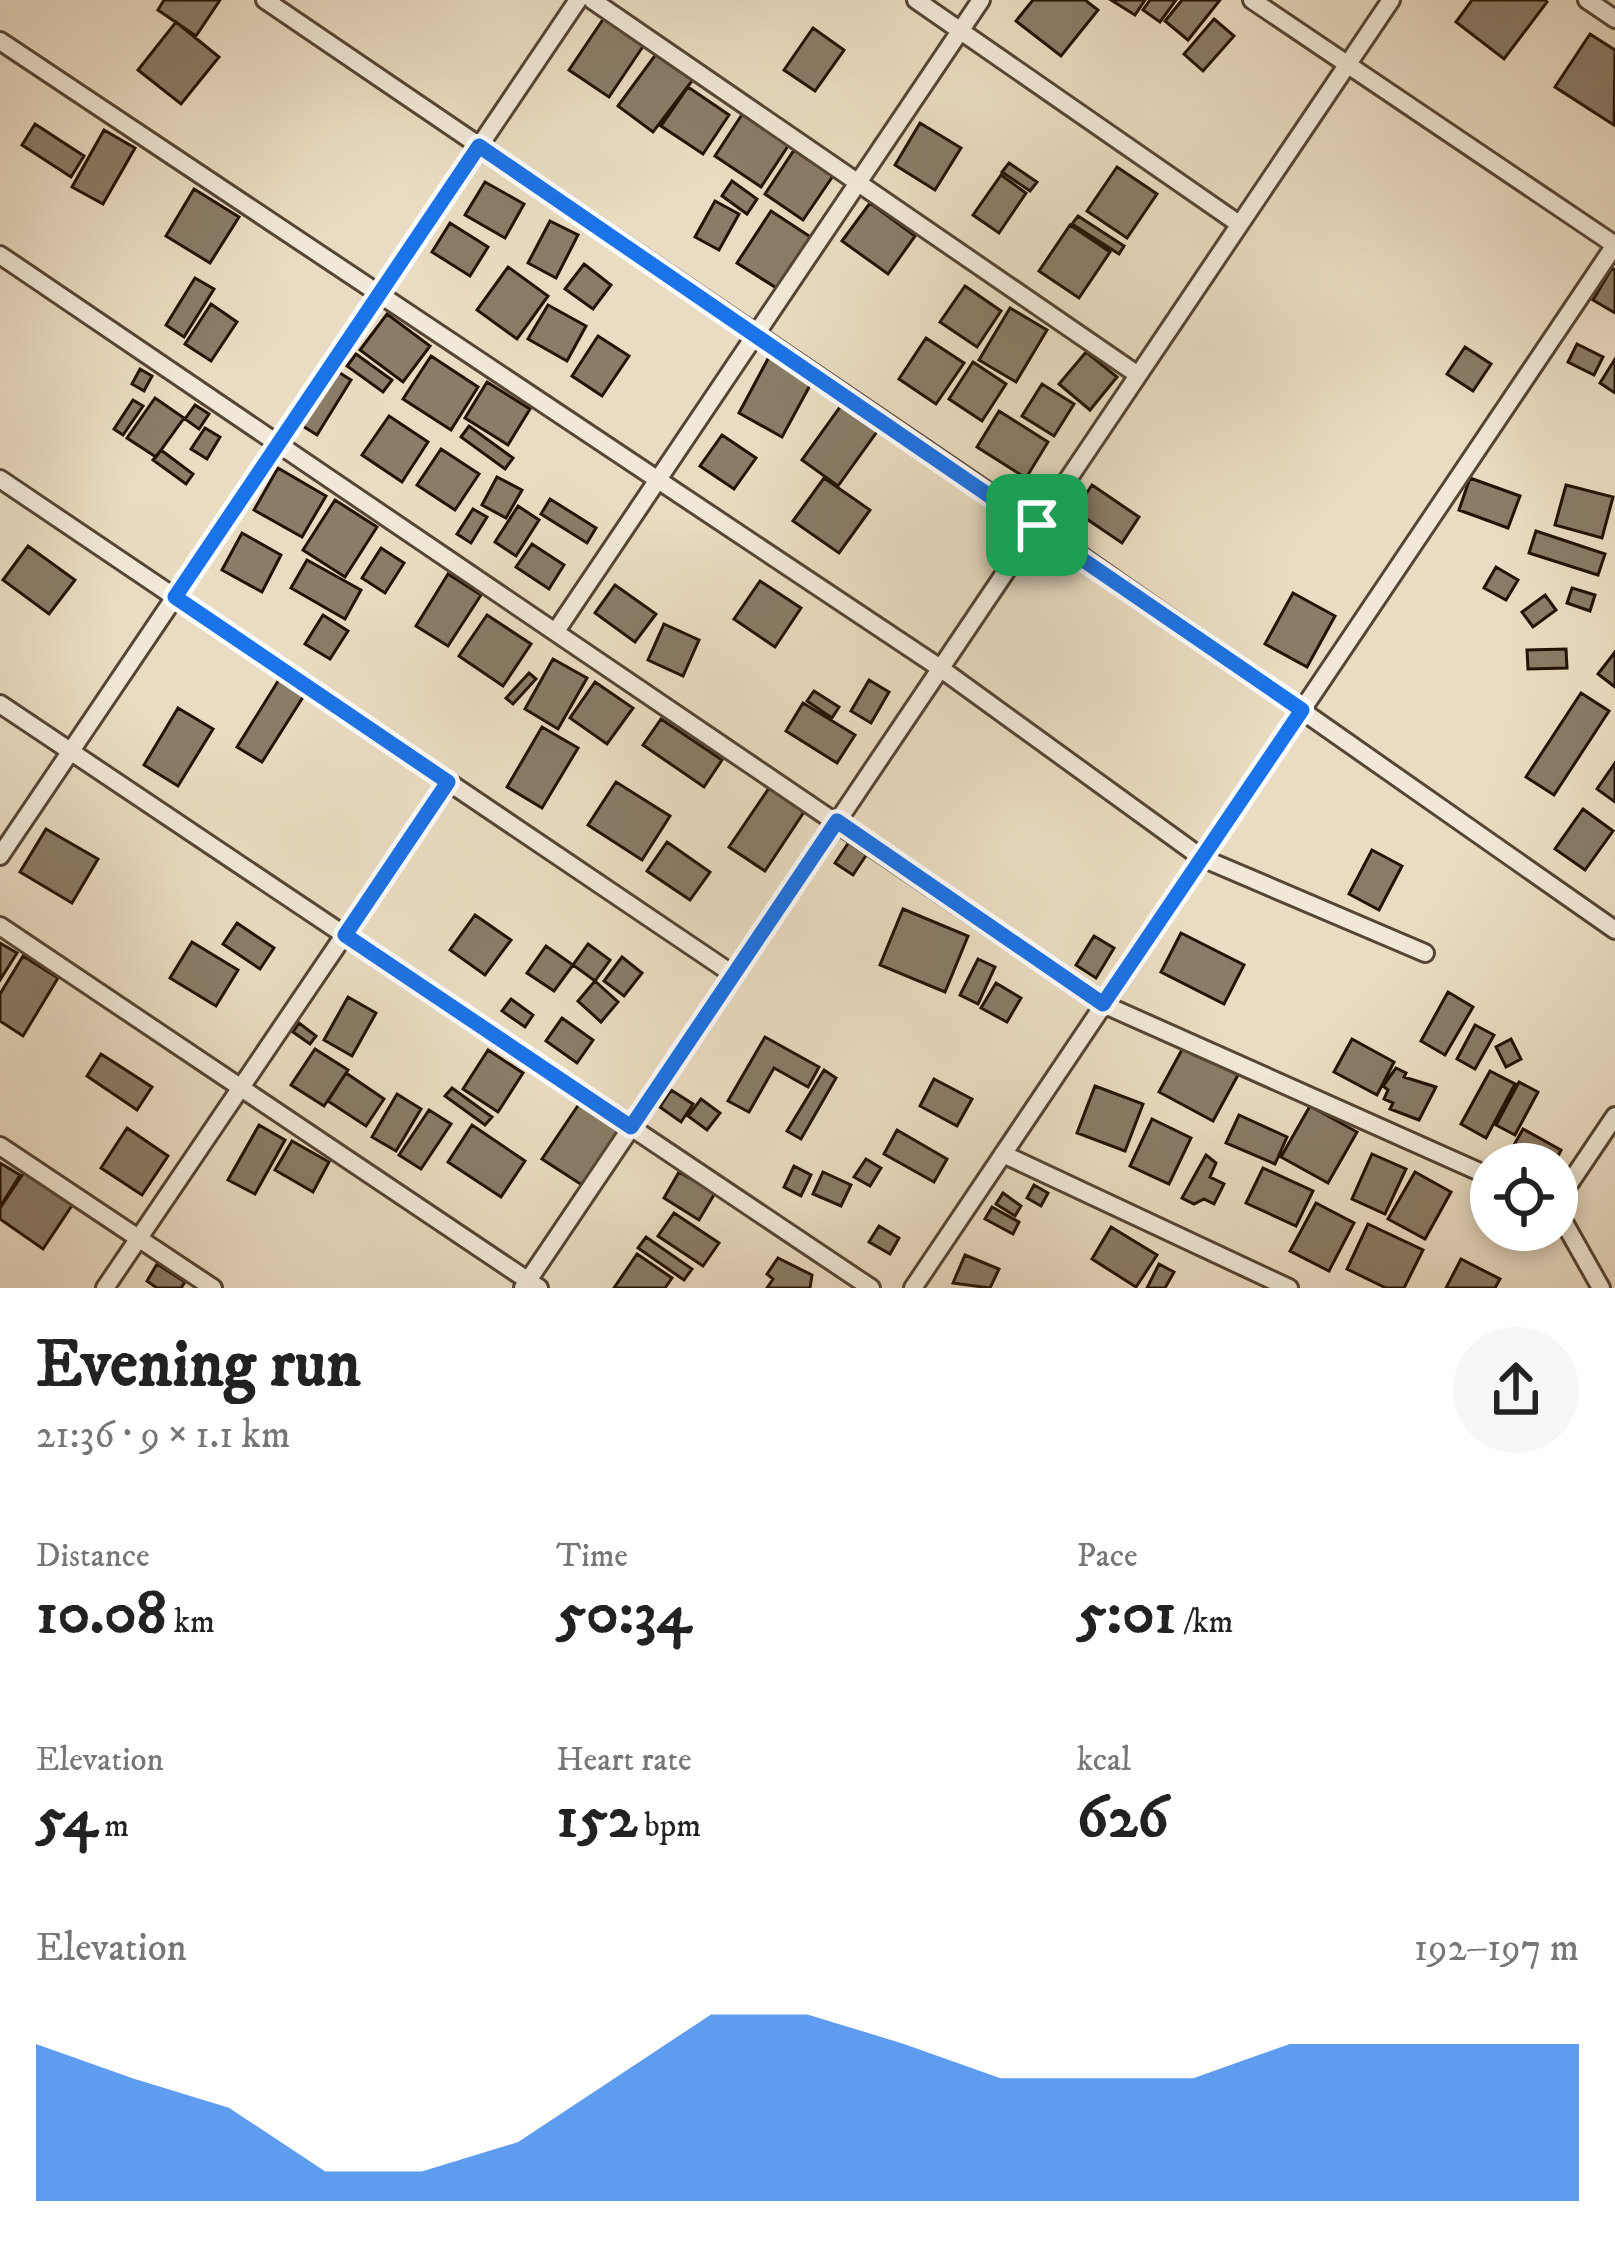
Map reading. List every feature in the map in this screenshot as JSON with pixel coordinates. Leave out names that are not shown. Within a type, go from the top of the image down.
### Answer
[{"type":"street","points":[[265,0],[1037,525],[1615,930]]},
{"type":"street","points":[[0,856],[578,0]]},
{"type":"street","points":[[592,0],[1138,375]]},
{"type":"street","points":[[916,0],[1239,224]]},
{"type":"street","points":[[556,631],[981,0]]},
{"type":"street","points":[[919,1286],[1103,1004],[1615,245],[1252,0]]},
{"type":"street","points":[[0,926],[530,1286],[631,1127],[1391,0]]},
{"type":"street","points":[[1587,0],[1615,19]]},
{"type":"street","points":[[0,41],[940,668],[1202,859],[1424,953]]},
{"type":"street","points":[[0,255],[1103,1004],[1470,1168]]},
{"type":"street","points":[[0,479],[734,975]]},
{"type":"street","points":[[0,704],[871,1288]]},
{"type":"street","points":[[105,1288],[448,782]]},
{"type":"street","points":[[1578,1173],[1615,1116]]},
{"type":"street","points":[[0,1146],[213,1288]]},
{"type":"street","points":[[1003,1154],[1289,1288]]},
{"type":"street","points":[[1578,1245],[1601,1288]]},
{"type":"building","points":[[164,0],[220,0],[196,36],[158,10]]},
{"type":"building","points":[[1033,0],[1085,0],[1098,10],[1061,56],[1016,21]]},
{"type":"building","points":[[1111,0],[1145,0],[1135,15]]},
{"type":"building","points":[[1150,0],[1176,0],[1160,22],[1143,10]]},
{"type":"building","points":[[1182,0],[1220,0],[1188,40],[1165,21]]},
{"type":"building","points":[[1472,0],[1547,2],[1504,59],[1456,22]]},
{"type":"building","points":[[608,12],[648,39],[609,97],[569,70]]},
{"type":"building","points":[[1214,19],[1234,36],[1203,71],[1184,54]]},
{"type":"building","points":[[176,22],[219,57],[181,104],[138,70]]},
{"type":"building","points":[[813,28],[844,50],[815,91],[784,70]]},
{"type":"building","points":[[1590,34],[1615,50],[1614,125],[1555,87]]},
{"type":"building","points":[[659,50],[695,77],[653,132],[618,106]]},
{"type":"building","points":[[688,87],[729,115],[703,154],[661,126]]},
{"type":"building","points":[[743,113],[790,143],[761,187],[715,156]]},
{"type":"building","points":[[920,123],[961,148],[935,190],[895,165]]},
{"type":"building","points":[[35,124],[84,156],[71,177],[22,145]]},
{"type":"building","points":[[104,130],[135,148],[103,204],[72,187]]},
{"type":"building","points":[[794,150],[833,176],[803,220],[765,194]]},
{"type":"building","points":[[1009,163],[1037,182],[1030,191],[1002,172]]},
{"type":"building","points":[[1117,167],[1157,194],[1127,238],[1087,211]]},
{"type":"building","points":[[1001,175],[1026,193],[999,233],[973,215]]},
{"type":"building","points":[[732,181],[757,199],[747,214],[722,196]]},
{"type":"building","points":[[485,182],[524,204],[505,238],[465,215]]},
{"type":"building","points":[[194,189],[239,217],[210,263],[166,236]]},
{"type":"building","points":[[715,201],[739,214],[719,250],[695,237]]},
{"type":"building","points":[[870,203],[915,236],[888,274],[842,241]]},
{"type":"building","points":[[771,211],[812,238],[778,289],[737,263]]},
{"type":"building","points":[[1078,216],[1124,246],[1119,254],[1072,224]]},
{"type":"building","points":[[550,221],[578,235],[556,278],[528,263]]},
{"type":"building","points":[[450,223],[488,247],[470,276],[432,252]]},
{"type":"building","points":[[1070,225],[1110,252],[1079,298],[1039,271]]},
{"type":"building","points":[[584,264],[611,285],[593,309],[565,289]]},
{"type":"building","points":[[508,267],[548,296],[517,339],[477,310]]},
{"type":"building","points":[[1612,268],[1615,270],[1615,313],[1593,300]]},
{"type":"building","points":[[195,278],[214,289],[184,337],[166,325]]},
{"type":"building","points":[[965,286],[1001,311],[977,347],[940,322]]},
{"type":"building","points":[[211,304],[237,322],[211,361],[185,344]]},
{"type":"building","points":[[548,305],[586,326],[567,361],[528,339]]},
{"type":"building","points":[[1010,308],[1047,330],[1016,382],[979,360]]},
{"type":"building","points":[[387,314],[430,346],[403,382],[360,350]]},
{"type":"building","points":[[598,336],[629,356],[602,396],[572,376]]},
{"type":"building","points":[[926,338],[964,363],[936,404],[899,379]]},
{"type":"building","points":[[1577,344],[1603,357],[1594,375],[1568,362]]},
{"type":"building","points":[[1465,347],[1491,364],[1473,391],[1447,374]]},
{"type":"building","points":[[1086,352],[1117,377],[1090,410],[1059,384]]},
{"type":"building","points":[[356,354],[392,380],[383,392],[347,366]]},
{"type":"building","points":[[770,355],[814,378],[782,437],[739,413]]},
{"type":"building","points":[[431,356],[478,387],[451,430],[403,399]]},
{"type":"building","points":[[1615,359],[1615,393],[1600,383]]},
{"type":"building","points":[[973,362],[1006,384],[982,421],[949,399]]},
{"type":"building","points":[[332,368],[351,380],[317,435],[298,423]]},
{"type":"building","points":[[140,369],[152,376],[144,391],[132,384]]},
{"type":"building","points":[[487,382],[530,409],[508,445],[465,418]]},
{"type":"building","points":[[1042,384],[1074,404],[1054,436],[1022,416]]},
{"type":"building","points":[[155,398],[184,418],[156,457],[127,438]]},
{"type":"building","points":[[133,400],[143,406],[123,435],[114,429]]},
{"type":"building","points":[[845,400],[881,426],[838,486],[802,460]]},
{"type":"building","points":[[195,405],[209,414],[199,429],[185,419]]},
{"type":"building","points":[[999,411],[1048,442],[1026,478],[977,447]]},
{"type":"building","points":[[389,416],[428,442],[402,482],[362,455]]},
{"type":"building","points":[[469,426],[513,458],[505,469],[461,437]]},
{"type":"building","points":[[205,428],[220,437],[207,459],[191,449]]},
{"type":"building","points":[[722,435],[756,458],[734,489],[700,466]]},
{"type":"building","points":[[441,449],[479,474],[455,510],[417,485]]},
{"type":"building","points":[[161,450],[193,474],[186,484],[153,460]]},
{"type":"building","points":[[278,468],[326,496],[302,537],[254,510]]},
{"type":"building","points":[[497,477],[522,490],[506,518],[482,505]]},
{"type":"building","points":[[824,478],[870,510],[839,553],[793,521]]},
{"type":"building","points":[[1470,478],[1520,496],[1508,528],[1459,510]]},
{"type":"building","points":[[1092,485],[1139,517],[1122,543],[1075,511]]},
{"type":"building","points":[[1566,485],[1613,497],[1602,538],[1555,525]]},
{"type":"building","points":[[550,499],[596,528],[587,543],[541,514]]},
{"type":"building","points":[[335,500],[377,527],[345,577],[303,550]]},
{"type":"building","points":[[518,506],[539,520],[516,556],[495,542]]},
{"type":"building","points":[[473,509],[487,517],[471,543],[457,534]]},
{"type":"building","points":[[1536,531],[1605,554],[1598,575],[1529,553]]},
{"type":"building","points":[[242,533],[281,555],[262,592],[222,570]]},
{"type":"building","points":[[532,544],[564,565],[549,589],[516,567]]},
{"type":"building","points":[[28,546],[75,580],[49,614],[3,580]]},
{"type":"building","points":[[381,548],[404,563],[385,593],[362,578]]},
{"type":"building","points":[[307,560],[361,590],[345,619],[291,588]]},
{"type":"building","points":[[1496,567],[1518,580],[1506,600],[1484,588]]},
{"type":"building","points":[[448,574],[481,595],[448,646],[416,626]]},
{"type":"building","points":[[760,581],[801,608],[775,647],[734,619]]},
{"type":"building","points":[[615,585],[656,614],[635,642],[595,613]]},
{"type":"building","points":[[1572,588],[1595,595],[1590,611],[1567,603]]},
{"type":"building","points":[[1293,593],[1335,616],[1307,667],[1265,644]]},
{"type":"building","points":[[1545,595],[1556,610],[1533,627],[1522,612]]},
{"type":"building","points":[[323,615],[348,631],[330,659],[305,644]]},
{"type":"building","points":[[487,615],[531,644],[503,686],[459,656]]},
{"type":"building","points":[[664,624],[699,640],[683,676],[648,660]]},
{"type":"building","points":[[1566,649],[1567,668],[1528,669],[1527,650]]},
{"type":"building","points":[[1615,652],[1615,687],[1598,674]]},
{"type":"building","points":[[553,659],[587,678],[558,729],[525,709]]},
{"type":"building","points":[[529,673],[536,679],[513,704],[506,698]]},
{"type":"building","points":[[280,678],[305,694],[262,762],[237,747]]},
{"type":"building","points":[[869,680],[889,692],[871,723],[851,711]]},
{"type":"building","points":[[595,682],[633,708],[607,744],[570,718]]},
{"type":"building","points":[[814,691],[839,707],[832,718],[807,701]]},
{"type":"building","points":[[1581,693],[1609,711],[1554,795],[1526,777]]},
{"type":"building","points":[[803,703],[855,735],[837,763],[786,731]]},
{"type":"building","points":[[178,708],[213,729],[178,786],[144,765]]},
{"type":"building","points":[[661,719],[722,760],[704,787],[643,745]]},
{"type":"building","points":[[542,727],[578,748],[542,808],[507,787]]},
{"type":"building","points":[[1615,763],[1615,802],[1597,789]]},
{"type":"building","points":[[616,782],[670,816],[642,860],[588,825]]},
{"type":"building","points":[[769,788],[804,812],[765,871],[729,847]]},
{"type":"building","points":[[1583,809],[1613,831],[1585,870],[1555,849]]},
{"type":"building","points":[[46,829],[98,859],[72,903],[20,872]]},
{"type":"building","points":[[667,842],[710,872],[690,900],[647,871]]},
{"type":"building","points":[[849,842],[867,854],[853,875],[835,863]]},
{"type":"building","points":[[1372,850],[1402,866],[1379,910],[1349,894]]},
{"type":"building","points":[[903,909],[968,936],[945,992],[880,965]]},
{"type":"building","points":[[475,915],[511,940],[485,975],[450,950]]},
{"type":"building","points":[[237,923],[274,948],[260,969],[223,944]]},
{"type":"building","points":[[1181,933],[1244,965],[1224,1004],[1161,972]]},
{"type":"building","points":[[1094,936],[1114,948],[1096,978],[1076,965]]},
{"type":"building","points":[[192,942],[238,970],[216,1006],[170,978]]},
{"type":"building","points":[[0,943],[17,953],[0,980]]},
{"type":"building","points":[[588,944],[610,960],[595,981],[573,965]]},
{"type":"building","points":[[546,946],[573,965],[554,991],[527,973]]},
{"type":"building","points":[[23,956],[58,978],[23,1036],[0,1021],[0,994]]},
{"type":"building","points":[[622,957],[642,973],[624,996],[604,981]]},
{"type":"building","points":[[978,959],[995,967],[978,1004],[960,995]]},
{"type":"building","points":[[595,981],[618,1002],[601,1022],[578,1001]]},
{"type":"building","points":[[996,983],[1021,998],[1007,1022],[981,1008]]},
{"type":"building","points":[[1448,992],[1473,1007],[1445,1055],[1421,1041]]},
{"type":"building","points":[[348,997],[376,1013],[352,1056],[324,1040]]},
{"type":"building","points":[[511,999],[533,1015],[525,1027],[502,1011]]},
{"type":"building","points":[[562,1018],[593,1040],[577,1063],[546,1041]]},
{"type":"building","points":[[299,1023],[316,1036],[310,1044],[293,1032]]},
{"type":"building","points":[[1475,1025],[1494,1035],[1475,1069],[1457,1059]]},
{"type":"building","points":[[765,1037],[819,1067],[808,1087],[774,1068],[749,1112],[728,1101]]},
{"type":"building","points":[[1352,1039],[1394,1062],[1377,1095],[1334,1072]]},
{"type":"building","points":[[1511,1039],[1521,1059],[1506,1067],[1496,1047]]},
{"type":"building","points":[[1184,1046],[1238,1075],[1213,1121],[1159,1092]]},
{"type":"building","points":[[315,1049],[348,1070],[324,1106],[291,1085]]},
{"type":"building","points":[[488,1050],[523,1073],[498,1112],[463,1089]]},
{"type":"building","points":[[101,1054],[152,1087],[137,1110],[87,1076]]},
{"type":"building","points":[[1396,1068],[1406,1073],[1404,1077],[1436,1087],[1419,1120],[1390,1109],[1393,1103],[1384,1099],[1388,1090],[1383,1086]]},
{"type":"building","points":[[824,1070],[836,1078],[801,1139],[787,1131]]},
{"type":"building","points":[[1490,1071],[1515,1084],[1486,1138],[1461,1124]]},
{"type":"building","points":[[346,1073],[384,1099],[366,1126],[328,1101]]},
{"type":"building","points":[[934,1079],[972,1099],[957,1126],[920,1106]]},
{"type":"building","points":[[1519,1082],[1538,1092],[1515,1135],[1496,1125]]},
{"type":"building","points":[[1095,1086],[1143,1104],[1125,1151],[1077,1133]]},
{"type":"building","points":[[452,1088],[492,1117],[485,1125],[445,1096]]},
{"type":"building","points":[[671,1090],[693,1104],[681,1122],[660,1107]]},
{"type":"building","points":[[397,1094],[421,1109],[396,1151],[372,1137]]},
{"type":"building","points":[[701,1099],[720,1113],[707,1130],[688,1116]]},
{"type":"building","points":[[579,1104],[618,1131],[582,1185],[542,1159]]},
{"type":"building","points":[[1310,1106],[1357,1132],[1328,1183],[1281,1157]]},
{"type":"building","points":[[429,1110],[451,1124],[421,1169],[399,1155]]},
{"type":"building","points":[[1239,1115],[1287,1137],[1275,1164],[1226,1143]]},
{"type":"building","points":[[1152,1119],[1191,1138],[1169,1184],[1130,1166]]},
{"type":"building","points":[[259,1125],[285,1140],[255,1194],[228,1180]]},
{"type":"building","points":[[472,1125],[525,1161],[501,1197],[448,1162]]},
{"type":"building","points":[[127,1128],[168,1156],[142,1195],[101,1168]]},
{"type":"building","points":[[1523,1129],[1548,1143],[1515,1143]]},
{"type":"building","points":[[897,1130],[947,1159],[934,1182],[884,1154]]},
{"type":"building","points":[[292,1141],[329,1162],[313,1192],[275,1170]]},
{"type":"building","points":[[1372,1154],[1406,1169],[1385,1214],[1352,1199]]},
{"type":"building","points":[[1206,1155],[1216,1163],[1210,1177],[1224,1184],[1214,1204],[1204,1199],[1194,1204],[1182,1198]]},
{"type":"building","points":[[866,1159],[881,1168],[870,1186],[854,1177]]},
{"type":"building","points":[[0,1163],[20,1175],[0,1207]]},
{"type":"building","points":[[794,1166],[811,1175],[801,1196],[784,1187]]},
{"type":"building","points":[[1263,1168],[1313,1191],[1296,1226],[1246,1203]]},
{"type":"building","points":[[25,1171],[73,1204],[43,1249],[0,1219],[0,1208]]},
{"type":"building","points":[[679,1172],[715,1193],[699,1220],[664,1198]]},
{"type":"building","points":[[823,1172],[851,1185],[841,1206],[813,1194]]},
{"type":"building","points":[[1415,1172],[1451,1192],[1425,1239],[1388,1219]]},
{"type":"building","points":[[1034,1185],[1048,1193],[1041,1206],[1027,1198]]},
{"type":"building","points":[[1003,1193],[1021,1206],[1015,1216],[996,1204]]},
{"type":"building","points":[[1316,1203],[1354,1223],[1329,1271],[1290,1251]]},
{"type":"building","points":[[992,1207],[1019,1222],[1013,1234],[985,1219]]},
{"type":"building","points":[[674,1213],[719,1243],[703,1266],[658,1236]]},
{"type":"building","points":[[1368,1224],[1423,1250],[1404,1288],[1386,1288],[1347,1269]]},
{"type":"building","points":[[879,1226],[899,1238],[890,1254],[869,1242]]},
{"type":"building","points":[[1111,1227],[1157,1255],[1136,1287],[1092,1259]]},
{"type":"building","points":[[646,1237],[692,1269],[684,1280],[638,1248]]},
{"type":"building","points":[[637,1254],[672,1278],[665,1288],[614,1288]]},
{"type":"building","points":[[965,1255],[999,1269],[990,1288],[953,1283]]},
{"type":"building","points":[[778,1258],[812,1275],[810,1288],[767,1288],[773,1279],[767,1274]]},
{"type":"building","points":[[1461,1259],[1500,1279],[1495,1288],[1446,1288]]},
{"type":"building","points":[[157,1264],[185,1282],[181,1288],[157,1288],[147,1281]]},
{"type":"building","points":[[1159,1264],[1174,1272],[1165,1288],[1147,1288]]},
{"type":"route","points":[[479,146],[1037,525],[1302,710],[1103,1004],[837,821],[631,1127],[345,935],[448,782],[175,597],[479,146]]}]
